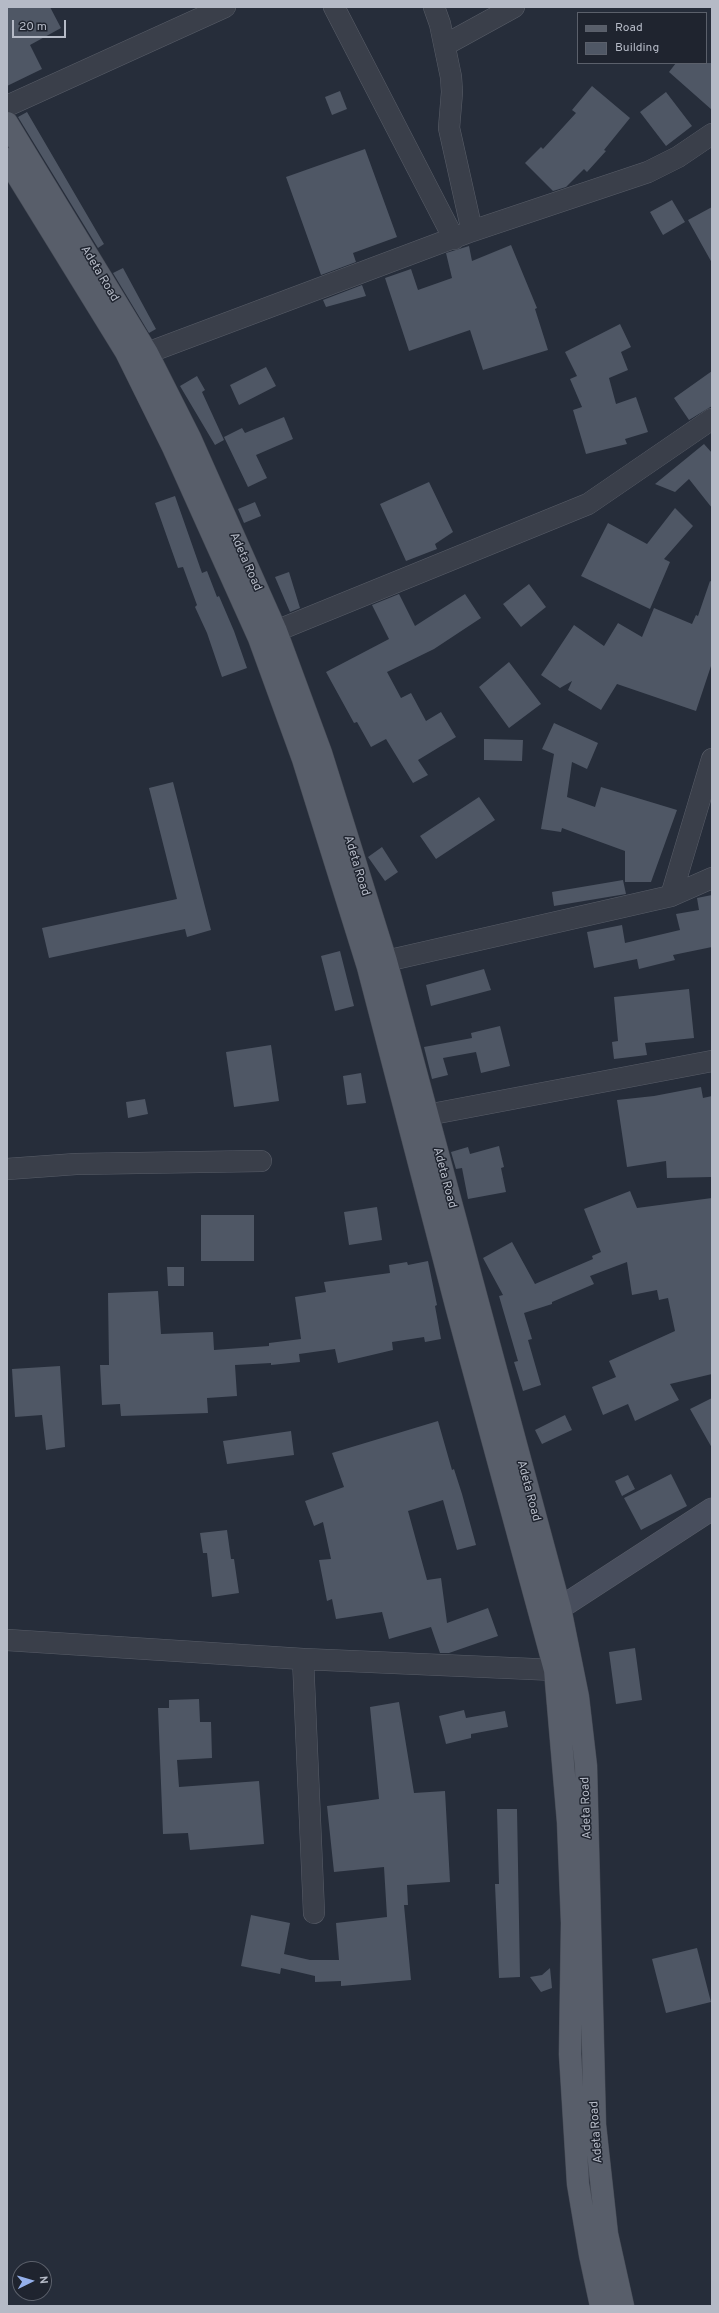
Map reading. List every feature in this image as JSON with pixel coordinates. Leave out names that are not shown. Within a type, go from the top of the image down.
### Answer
[{"type":"main road","name":"Adeta Road","points":[[7,123],[147,353],[190,438],[276,631],[321,752],[386,961],[560,1608],[578,1697],[586,1766],[595,2126],[607,2234],[623,2306]]},
{"type":"main road","name":"Adeta Road","points":[[7,159],[126,352],[173,447],[259,638],[300,751],[368,967],[457,1309],[555,1670],[568,1822],[572,1923],[570,2054],[578,2184],[590,2255],[601,2306]]},
{"type":"street","points":[[7,106],[225,7]]},
{"type":"street","points":[[334,7],[463,235]]},
{"type":"street","points":[[434,7],[445,45],[452,92],[450,128],[463,235]]},
{"type":"street","points":[[445,45],[514,7]]},
{"type":"street","points":[[147,353],[463,235],[648,172],[678,157],[712,134]]},
{"type":"street","points":[[276,631],[588,504],[712,420]]},
{"type":"street","points":[[671,896],[712,759]]},
{"type":"street","points":[[386,961],[671,896],[712,878]]},
{"type":"street","points":[[427,1115],[712,1060]]},
{"type":"street","points":[[7,1169],[76,1164],[261,1161]]},
{"type":"street","points":[[560,1608],[712,1509]]},
{"type":"street","points":[[7,1640],[303,1659],[555,1670]]},
{"type":"street","points":[[303,1659],[314,1913]]},
{"type":"building","points":[[7,7],[50,7],[61,28],[30,45],[42,69],[7,86]]},
{"type":"building","points":[[712,63],[712,110],[669,72],[675,64]]},
{"type":"building","points":[[592,86],[630,118],[604,150],[606,151],[587,172],[584,169],[566,187],[553,191],[525,163],[541,147],[543,149],[576,113],[572,110]]},
{"type":"building","points":[[340,91],[347,109],[332,115],[325,97]]},
{"type":"building","points":[[666,92],[692,126],[666,146],[640,112]]},
{"type":"building","points":[[27,112],[104,244],[98,248],[18,117]]},
{"type":"building","points":[[365,149],[397,237],[353,253],[356,262],[321,275],[286,177]]},
{"type":"building","points":[[672,200],[685,222],[663,235],[650,212]]},
{"type":"building","points":[[712,207],[712,263],[688,220]]},
{"type":"building","points":[[511,245],[537,308],[535,309],[548,350],[483,370],[470,330],[409,351],[385,278],[411,269],[418,290],[452,278],[446,253],[469,246],[472,261]]},
{"type":"building","points":[[123,268],[156,329],[149,333],[113,273]]},
{"type":"building","points":[[362,285],[366,296],[326,307],[323,300]]},
{"type":"building","points":[[620,324],[631,347],[621,352],[628,370],[609,378],[616,404],[636,397],[648,432],[625,439],[627,444],[586,454],[573,410],[582,407],[570,379],[577,376],[565,352]]},
{"type":"building","points":[[266,367],[276,386],[239,405],[230,385]]},
{"type":"building","points":[[712,371],[712,406],[689,420],[674,398]]},
{"type":"building","points":[[197,376],[205,390],[202,392],[224,440],[215,445],[180,386]]},
{"type":"building","points":[[284,417],[293,439],[256,455],[267,478],[248,487],[224,437],[242,428],[245,433]]},
{"type":"building","points":[[704,444],[712,453],[712,508],[689,479],[675,492],[655,484]]},
{"type":"building","points":[[429,482],[453,532],[435,544],[437,549],[406,561],[380,504]]},
{"type":"building","points":[[175,496],[202,573],[207,571],[217,597],[219,596],[234,631],[247,668],[222,677],[207,633],[195,607],[197,605],[183,567],[178,568],[155,503]]},
{"type":"building","points":[[255,502],[261,516],[244,523],[238,509]]},
{"type":"building","points":[[675,508],[693,526],[664,559],[670,562],[650,609],[581,576],[608,523],[647,544]]},
{"type":"building","points":[[289,572],[300,608],[290,612],[275,577]]},
{"type":"building","points":[[710,581],[712,582],[712,663],[696,711],[617,684],[601,710],[568,690],[572,681],[560,688],[541,675],[574,625],[604,646],[618,623],[642,637],[654,608],[692,624],[696,615],[698,616]]},
{"type":"building","points":[[529,584],[546,607],[521,627],[503,604]]},
{"type":"building","points":[[399,594],[415,626],[465,594],[481,618],[434,649],[387,672],[401,698],[411,693],[426,721],[441,712],[456,737],[418,760],[428,775],[413,783],[386,739],[371,747],[357,722],[354,723],[326,672],[389,639],[372,605]]},
{"type":"building","points":[[509,662],[541,704],[509,728],[479,687]]},
{"type":"building","points":[[554,723],[598,743],[587,769],[572,762],[567,797],[595,807],[601,787],[677,810],[651,882],[625,882],[625,851],[562,828],[561,832],[541,829],[554,754],[542,749]]},
{"type":"building","points":[[484,739],[523,740],[522,761],[484,760]]},
{"type":"building","points":[[173,782],[211,930],[187,937],[185,929],[49,958],[42,928],[177,899],[149,788]]},
{"type":"building","points":[[479,797],[495,820],[436,859],[420,836]]},
{"type":"building","points":[[382,847],[398,872],[385,881],[368,857]]},
{"type":"building","points":[[623,880],[626,894],[554,906],[552,892]]},
{"type":"building","points":[[712,895],[712,947],[673,955],[675,960],[639,969],[637,959],[594,968],[587,932],[622,925],[625,943],[680,930],[676,914],[699,910],[697,898]]},
{"type":"building","points":[[340,951],[354,1006],[335,1011],[321,956]]},
{"type":"building","points":[[484,969],[491,990],[431,1006],[426,985]]},
{"type":"building","points":[[689,989],[694,1038],[645,1043],[647,1055],[614,1059],[612,1042],[618,1041],[614,997]]},
{"type":"building","points":[[500,1026],[510,1066],[481,1073],[476,1052],[443,1058],[448,1075],[432,1079],[424,1047],[472,1038],[471,1033]]},
{"type":"building","points":[[271,1045],[279,1101],[234,1107],[226,1052]]},
{"type":"building","points":[[361,1073],[366,1103],[347,1105],[343,1076]]},
{"type":"building","points":[[701,1087],[703,1098],[712,1096],[712,1177],[667,1178],[666,1161],[627,1167],[617,1100],[654,1096]]},
{"type":"building","points":[[145,1099],[148,1114],[128,1118],[126,1102]]},
{"type":"building","points":[[499,1146],[504,1167],[501,1168],[506,1192],[468,1199],[462,1168],[456,1169],[451,1152],[468,1147],[470,1154]]},
{"type":"building","points":[[630,1191],[637,1208],[712,1198],[712,1374],[670,1384],[679,1400],[635,1421],[628,1404],[603,1415],[592,1387],[616,1377],[609,1361],[675,1331],[668,1298],[659,1300],[657,1290],[632,1295],[627,1262],[590,1276],[594,1284],[552,1302],[552,1304],[524,1313],[532,1339],[528,1340],[541,1385],[523,1391],[514,1362],[518,1361],[499,1296],[503,1295],[483,1258],[512,1242],[535,1284],[593,1259],[592,1256],[601,1252],[584,1209]]},
{"type":"building","points":[[377,1207],[382,1240],[349,1245],[344,1212]]},
{"type":"building","points":[[201,1215],[254,1215],[254,1261],[201,1261]]},
{"type":"building","points":[[428,1261],[437,1305],[435,1306],[441,1339],[425,1342],[424,1337],[392,1342],[393,1350],[338,1363],[335,1349],[299,1354],[300,1362],[271,1365],[271,1363],[235,1365],[237,1396],[207,1398],[208,1413],[121,1416],[120,1404],[102,1405],[100,1365],[109,1365],[108,1293],[158,1291],[161,1334],[213,1332],[214,1350],[269,1346],[269,1343],[301,1339],[295,1297],[326,1292],[324,1282],[390,1273],[389,1265],[407,1262],[408,1265]]},
{"type":"building","points":[[167,1267],[184,1267],[184,1286],[168,1286]]},
{"type":"building","points":[[60,1366],[65,1447],[46,1450],[42,1415],[15,1417],[12,1369]]},
{"type":"building","points":[[712,1398],[712,1448],[690,1409]]},
{"type":"building","points":[[565,1415],[572,1430],[542,1444],[535,1430]]},
{"type":"building","points":[[438,1421],[452,1470],[454,1469],[462,1494],[476,1545],[457,1550],[443,1500],[408,1511],[427,1580],[441,1578],[447,1623],[488,1608],[498,1636],[449,1653],[440,1653],[431,1627],[389,1639],[382,1612],[336,1619],[332,1599],[327,1601],[319,1560],[331,1559],[323,1522],[314,1526],[305,1501],[344,1487],[332,1453]]},
{"type":"building","points":[[291,1431],[294,1455],[227,1464],[223,1441]]},
{"type":"building","points":[[671,1474],[687,1506],[641,1530],[624,1498]]},
{"type":"building","points":[[628,1475],[635,1489],[622,1496],[615,1481]]},
{"type":"building","points":[[227,1530],[231,1559],[234,1559],[239,1593],[212,1597],[207,1553],[203,1553],[200,1533]]},
{"type":"building","points":[[635,1648],[642,1700],[616,1704],[609,1652]]},
{"type":"building","points":[[199,1699],[200,1722],[211,1722],[212,1758],[177,1760],[179,1787],[259,1781],[264,1844],[190,1850],[188,1833],[163,1834],[158,1708],[169,1708],[169,1700]]},
{"type":"building","points":[[399,1702],[414,1793],[445,1791],[450,1882],[407,1885],[408,1905],[404,1905],[411,1980],[341,1986],[341,1981],[315,1982],[315,1976],[281,1968],[280,1974],[241,1966],[251,1915],[290,1923],[284,1954],[310,1960],[339,1960],[336,1923],[387,1917],[384,1867],[334,1872],[327,1806],[379,1799],[370,1707]]},
{"type":"building","points":[[464,1710],[466,1718],[505,1711],[508,1727],[471,1734],[471,1738],[446,1744],[439,1716]]},
{"type":"building","points":[[497,1809],[517,1809],[520,1977],[499,1978],[495,1884],[499,1884]]},
{"type":"building","points":[[697,1948],[711,2002],[666,2013],[652,1959]]},
{"type":"building","points":[[550,1968],[552,1988],[541,1992],[530,1977],[542,1975]]}]
